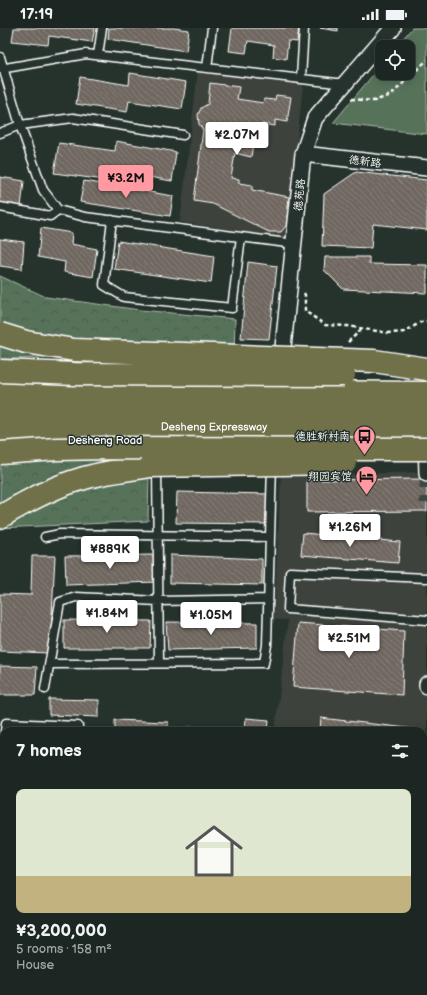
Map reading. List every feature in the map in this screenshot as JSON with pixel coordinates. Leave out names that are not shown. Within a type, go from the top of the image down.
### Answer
[{"type":"main road","points":[[0,334],[26,342],[74,350],[374,361],[427,368]]},
{"type":"main road","points":[[0,371],[75,374],[427,375]]},
{"type":"main road","points":[[0,390],[427,393]]},
{"type":"main road","name":"Desheng Expressway","points":[[0,407],[427,408]]},
{"type":"main road","name":"Desheng Expressway","points":[[0,426],[427,444]]},
{"type":"main road","name":"Desheng Road","points":[[0,441],[62,439],[272,440],[427,444]]},
{"type":"main road","points":[[0,453],[57,449],[427,444]]},
{"type":"main road","points":[[0,517],[17,506],[49,490],[81,479],[150,466],[427,444]]},
{"type":"street","name":"德苑路","points":[[282,392],[282,364],[303,154],[315,118],[394,28]]},
{"type":"street","name":"德新路","points":[[303,154],[427,168]]},
{"type":"street","points":[[282,364],[427,368]]},
{"type":"street","points":[[427,444],[427,474]]},
{"type":"lane","points":[[98,55],[102,28]]},
{"type":"lane","points":[[207,68],[212,28]]},
{"type":"lane","points":[[301,78],[304,28]]},
{"type":"lane","points":[[2,68],[86,54],[345,84]]},
{"type":"lane","points":[[0,57],[20,125],[43,190],[58,210],[85,217],[294,244]]},
{"type":"lane","points":[[0,133],[20,125],[73,118],[183,135]]},
{"type":"lane","points":[[0,207],[50,216],[58,210]]},
{"type":"lane","points":[[112,220],[104,285],[124,297],[232,308],[241,237]]},
{"type":"lane","points":[[156,440],[158,663]]},
{"type":"lane","points":[[50,664],[264,663],[267,645],[272,440]]},
{"type":"lane","points":[[45,537],[60,534],[270,537]]},
{"type":"lane","points":[[427,578],[290,572],[288,609],[427,620]]},
{"type":"lane","points":[[45,689],[60,602],[76,597],[158,601],[268,599]]},
{"type":"lane","points":[[6,727],[6,723],[78,726]]},
{"type":"path","points":[[334,96],[374,102],[391,95],[427,60]]},
{"type":"path","points":[[291,278],[305,295],[305,311],[326,326],[348,326],[388,333],[404,332],[421,322],[427,321]]},
{"type":"shaded area","points":[[198,71],[303,85],[289,239],[180,222]]},
{"type":"shaded area","points":[[427,472],[427,727],[275,727],[288,620],[274,619],[281,476]]},
{"type":"green space","points":[[412,28],[427,28],[427,134],[333,123],[375,72],[375,80],[415,80],[415,40],[402,40]]},
{"type":"green space","points":[[0,276],[46,297],[140,310],[235,319],[234,356],[0,359]]},
{"type":"green space","points":[[148,457],[148,521],[0,528],[0,465],[31,460]]},
{"type":"building","points":[[14,28],[95,28],[92,42],[49,36],[48,45],[12,41]]},
{"type":"building","points":[[109,28],[174,28],[189,30],[186,51],[108,39]]},
{"type":"building","points":[[232,28],[299,28],[297,42],[288,41],[286,59],[273,57],[274,45],[248,41],[246,53],[229,51]]},
{"type":"building","points":[[320,28],[338,28],[338,31]]},
{"type":"building","points":[[130,73],[186,82],[182,109],[129,101],[127,112],[76,104],[80,77],[129,85]]},
{"type":"building","points":[[210,83],[239,87],[237,99],[263,103],[264,99],[275,100],[276,95],[291,97],[287,122],[275,120],[275,126],[262,124],[261,130],[248,128],[245,137],[254,137],[251,157],[235,153],[231,178],[239,179],[239,183],[252,185],[252,190],[289,197],[286,226],[281,232],[269,232],[213,204],[194,201],[203,130],[199,124],[198,115],[201,108],[208,104]]},
{"type":"building","points":[[116,141],[176,152],[172,181],[114,171],[112,181],[54,173],[59,143],[115,151]]},
{"type":"building","points":[[356,172],[427,180],[427,230],[373,224],[371,248],[322,246],[324,194]]},
{"type":"building","points":[[0,177],[24,181],[21,207],[0,204]]},
{"type":"building","points":[[84,181],[173,196],[170,216],[80,202]]},
{"type":"building","points":[[41,228],[72,233],[71,244],[97,249],[93,277],[64,272],[65,262],[38,257]]},
{"type":"building","points":[[0,239],[24,242],[22,269],[0,266]]},
{"type":"building","points":[[118,241],[214,256],[211,283],[114,269]]},
{"type":"building","points":[[325,257],[369,257],[369,264],[427,265],[427,293],[343,289],[324,270]]},
{"type":"building","points":[[248,262],[277,266],[269,339],[241,338]]},
{"type":"building","name":"翔园宾馆","points":[[427,479],[427,511],[307,512],[307,480]]},
{"type":"building","points":[[177,492],[269,494],[268,524],[176,523]]},
{"type":"building","points":[[303,533],[400,542],[398,563],[301,555]]},
{"type":"building","points":[[156,555],[157,582],[66,585],[65,556]]},
{"type":"building","points":[[170,555],[262,559],[262,585],[170,583]]},
{"type":"building","points":[[32,556],[55,556],[50,653],[0,651],[0,594],[31,595]]},
{"type":"building","points":[[64,620],[151,621],[150,648],[64,648]]},
{"type":"building","points":[[166,622],[257,623],[257,648],[168,650]]},
{"type":"building","points":[[298,623],[404,631],[402,695],[293,687]]},
{"type":"building","points":[[0,666],[37,667],[35,695],[0,695]]},
{"type":"building","points":[[49,699],[99,700],[99,717],[49,715]]},
{"type":"building","points":[[246,718],[269,720],[268,727],[245,727]]},
{"type":"building","points":[[321,718],[399,727],[320,727]]},
{"type":"building","points":[[115,720],[168,722],[168,727],[115,727]]},
{"type":"tunnel","points":[[427,474],[427,503]]},
{"type":"place","name":"德胜新村南","points":[[365,456]]},
{"type":"place","name":"翔园宾馆","points":[[367,496]]}]
